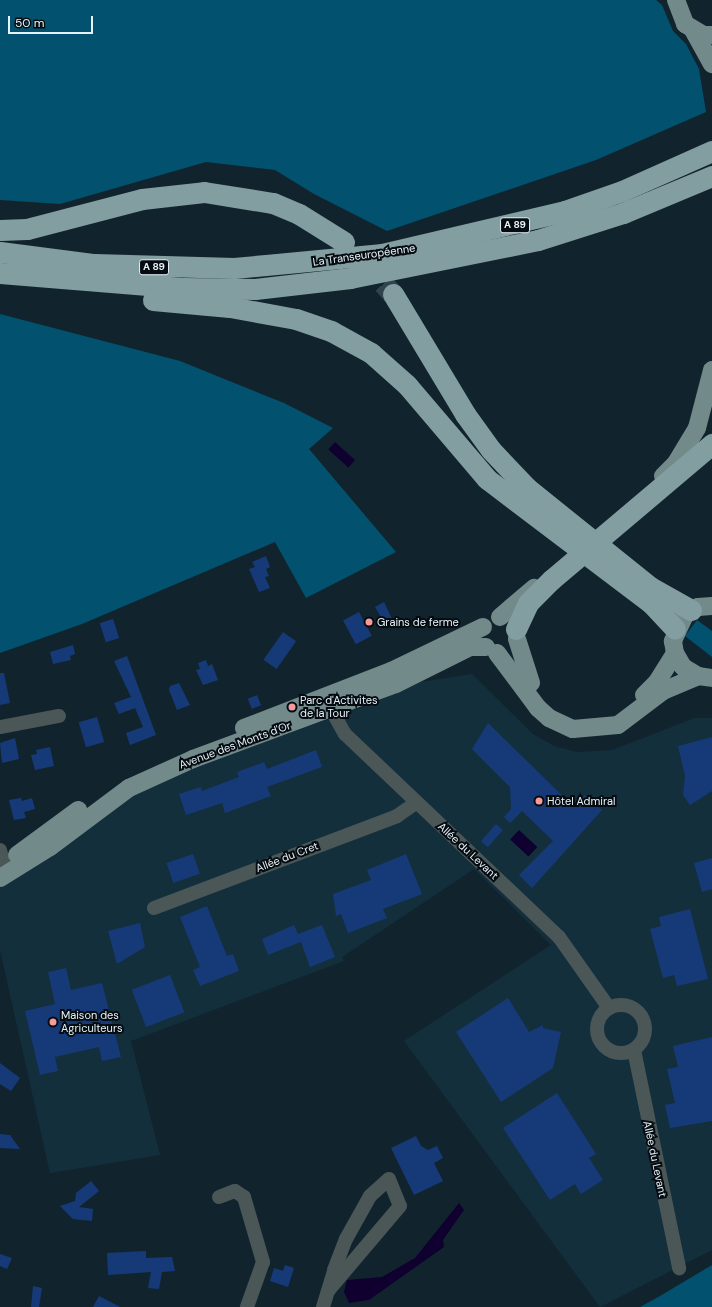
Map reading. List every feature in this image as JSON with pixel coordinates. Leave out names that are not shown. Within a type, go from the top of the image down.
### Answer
[{"type":"highway","name":"La Transeuropéenne","points":[[0,252],[94,264],[234,268],[382,254],[565,211],[622,191],[712,150]]},
{"type":"highway","name":"La Transeuropéenne","points":[[0,273],[96,284],[255,289],[365,276],[538,240],[623,213],[712,176]]},
{"type":"highway","points":[[0,230],[27,229],[142,199],[204,192],[273,203],[299,214],[344,242]]},
{"type":"highway","points":[[96,284],[124,297],[230,307],[296,319],[331,331],[371,354],[406,385],[487,479],[651,603],[675,629]]},
{"type":"highway","points":[[393,294],[465,414],[521,483],[650,587],[705,605]]},
{"type":"highway","points":[[511,628],[528,603],[549,577],[620,517],[712,444]]},
{"type":"main road","points":[[673,2],[685,24],[693,30],[712,35]]},
{"type":"main road","points":[[693,30],[712,64]]},
{"type":"main road","points":[[620,517],[658,481],[688,446],[705,408],[712,370]]},
{"type":"main road","points":[[705,605],[675,629],[675,653],[683,667],[705,677]]},
{"type":"main road","points":[[675,653],[657,682],[640,699],[622,712],[588,721],[558,713],[536,693],[524,669],[511,628],[491,619],[483,627],[481,637],[538,708],[549,718],[573,729],[618,725],[663,691],[705,677]]},
{"type":"main road","name":"Avenue des Monts d'Or","points":[[328,704],[391,671],[483,627]]},
{"type":"main road","points":[[492,650],[508,651],[511,628]]},
{"type":"main road","name":"Avenue des Monts d'Or","points":[[2,867],[125,778],[188,749],[396,684],[470,647],[492,650]]},
{"type":"street","name":"Allée du Levant","points":[[328,704],[345,734],[559,937],[608,1008]]},
{"type":"street","points":[[0,727],[59,716]]},
{"type":"street","name":"Allée du Cret","points":[[154,908],[397,816],[417,802]]},
{"type":"street","points":[[630,1007],[642,1016],[645,1031],[634,1050],[611,1052],[600,1042],[598,1019],[608,1008],[630,1007]]},
{"type":"street","name":"Allée du Levant","points":[[634,1050],[679,1268]]},
{"type":"street","points":[[324,1307],[328,1291],[357,1218],[370,1196],[388,1178],[400,1206],[328,1291]]},
{"type":"street","points":[[219,1197],[235,1191],[244,1197],[263,1262],[248,1307]]},
{"type":"shaded area","points":[[0,0],[656,0],[662,5],[673,31],[686,44],[699,69],[706,112],[596,160],[387,231],[314,194],[275,170],[206,162],[60,204],[0,200]]},
{"type":"shaded area","points":[[0,314],[180,361],[284,403],[333,428],[309,449],[396,552],[306,598],[275,542],[82,624],[0,653]]},
{"type":"shaded area","points":[[335,442],[355,460],[348,467],[328,449]]},
{"type":"shaded area","points":[[697,620],[712,631],[712,657],[685,636]]},
{"type":"shaded area","points":[[472,674],[533,734],[554,746],[577,752],[612,750],[695,718],[712,718],[712,1250],[600,1307],[404,1041],[551,945],[474,869],[342,957],[344,961],[131,1041],[160,1155],[50,1173],[0,950],[0,888],[128,798],[197,766],[371,704],[420,682]]},
{"type":"shaded area","points":[[519,830],[537,847],[528,857],[510,840]]},
{"type":"shaded area","points":[[459,1203],[464,1210],[443,1240],[444,1247],[369,1300],[349,1303],[344,1292],[347,1280],[382,1277],[415,1258]]},
{"type":"shaded area","points":[[712,1265],[712,1307],[640,1307],[660,1296]]},
{"type":"building","points":[[266,556],[270,567],[266,569],[269,576],[265,577],[270,588],[259,592],[249,569],[255,567],[252,562]]},
{"type":"building","points":[[384,602],[394,623],[387,627],[375,607]]},
{"type":"building","points":[[359,612],[372,636],[356,644],[343,620]]},
{"type":"building","points":[[113,619],[119,638],[106,642],[100,623]]},
{"type":"building","points":[[283,632],[296,641],[277,669],[263,660]]},
{"type":"building","points":[[73,645],[75,654],[70,656],[71,660],[53,664],[50,652]]},
{"type":"building","points":[[127,656],[156,735],[130,745],[126,733],[143,727],[135,708],[119,714],[114,703],[131,697],[114,661]]},
{"type":"building","points":[[206,660],[208,666],[212,664],[218,680],[203,685],[196,670],[200,669],[198,663]]},
{"type":"building","points":[[0,673],[4,673],[10,703],[0,705]]},
{"type":"building","points":[[179,683],[190,705],[177,710],[169,690],[170,686]]},
{"type":"building","points":[[257,695],[261,705],[252,709],[248,699]]},
{"type":"building","points":[[97,717],[104,742],[86,747],[79,722]]},
{"type":"building","name":"Hôtel Admiral","points":[[488,723],[574,807],[585,795],[602,810],[532,888],[519,875],[553,841],[522,811],[510,823],[504,817],[511,809],[510,787],[472,749]]},
{"type":"building","points":[[712,737],[712,791],[690,805],[683,795],[685,776],[678,746]]},
{"type":"building","points":[[15,738],[19,759],[2,763],[0,743]]},
{"type":"building","points":[[50,747],[54,766],[35,770],[31,755],[37,754],[36,750]]},
{"type":"building","points":[[316,750],[322,767],[267,787],[271,796],[225,813],[222,803],[186,815],[179,794],[201,787],[202,791],[239,777],[237,772],[264,762],[267,769]]},
{"type":"building","points":[[21,798],[22,801],[32,798],[35,809],[24,812],[26,818],[14,820],[9,800]]},
{"type":"building","points":[[496,824],[503,830],[488,847],[481,841]]},
{"type":"building","points":[[193,854],[200,874],[173,883],[167,863]]},
{"type":"building","points":[[406,854],[422,894],[383,909],[387,918],[348,933],[341,914],[336,916],[333,894],[371,880],[367,870]]},
{"type":"building","points":[[712,858],[712,889],[702,892],[694,863]]},
{"type":"building","points":[[207,906],[227,956],[233,954],[239,971],[200,986],[193,970],[200,967],[180,917]]},
{"type":"building","points":[[690,909],[708,979],[677,986],[674,975],[663,978],[650,929],[661,926],[659,917]]},
{"type":"building","points":[[140,923],[145,947],[117,964],[108,931]]},
{"type":"building","points":[[294,925],[298,934],[322,925],[335,957],[310,967],[301,942],[268,955],[262,939]]},
{"type":"building","name":"Maison des Agriculteurs","points":[[66,968],[71,990],[102,983],[121,1057],[102,1061],[99,1047],[55,1057],[58,1071],[40,1075],[25,1011],[55,1004],[48,972]]},
{"type":"building","points":[[170,975],[184,1012],[146,1027],[132,990]]},
{"type":"building","points":[[508,998],[529,1032],[543,1025],[543,1028],[561,1032],[553,1068],[501,1102],[456,1032]]},
{"type":"building","points":[[712,1037],[712,1121],[670,1128],[665,1105],[675,1103],[667,1069],[678,1067],[673,1046]]},
{"type":"building","points":[[0,1063],[20,1078],[11,1091],[0,1084]]},
{"type":"building","points":[[557,1093],[596,1154],[589,1158],[603,1180],[581,1194],[575,1184],[550,1200],[503,1128]]},
{"type":"building","points":[[0,1134],[10,1135],[20,1149],[0,1148]]},
{"type":"building","points":[[416,1136],[421,1146],[428,1150],[437,1146],[443,1158],[434,1163],[443,1181],[414,1195],[391,1148]]},
{"type":"building","points":[[91,1181],[99,1191],[79,1207],[93,1209],[92,1221],[73,1219],[60,1206],[75,1201],[76,1193]]},
{"type":"building","points":[[146,1251],[146,1258],[172,1257],[175,1271],[162,1272],[159,1289],[148,1288],[151,1272],[108,1275],[107,1253]]},
{"type":"building","points":[[0,1254],[12,1258],[7,1269],[0,1266]]},
{"type":"building","points":[[285,1265],[294,1268],[288,1287],[270,1281],[274,1268],[283,1271]]},
{"type":"building","points":[[33,1286],[42,1288],[39,1307],[31,1307]]},
{"type":"building","points":[[99,1296],[120,1307],[93,1307]]},
{"type":"tunnel","points":[[363,260],[393,294]]},
{"type":"place","name":"Grains de ferme","points":[[369,622]]},
{"type":"place","name":"Parc d'Activites de la Tour","points":[[292,707]]},
{"type":"place","name":"Hôtel Admiral","points":[[539,801]]},
{"type":"place","name":"Maison des Agriculteurs","points":[[53,1022]]}]
